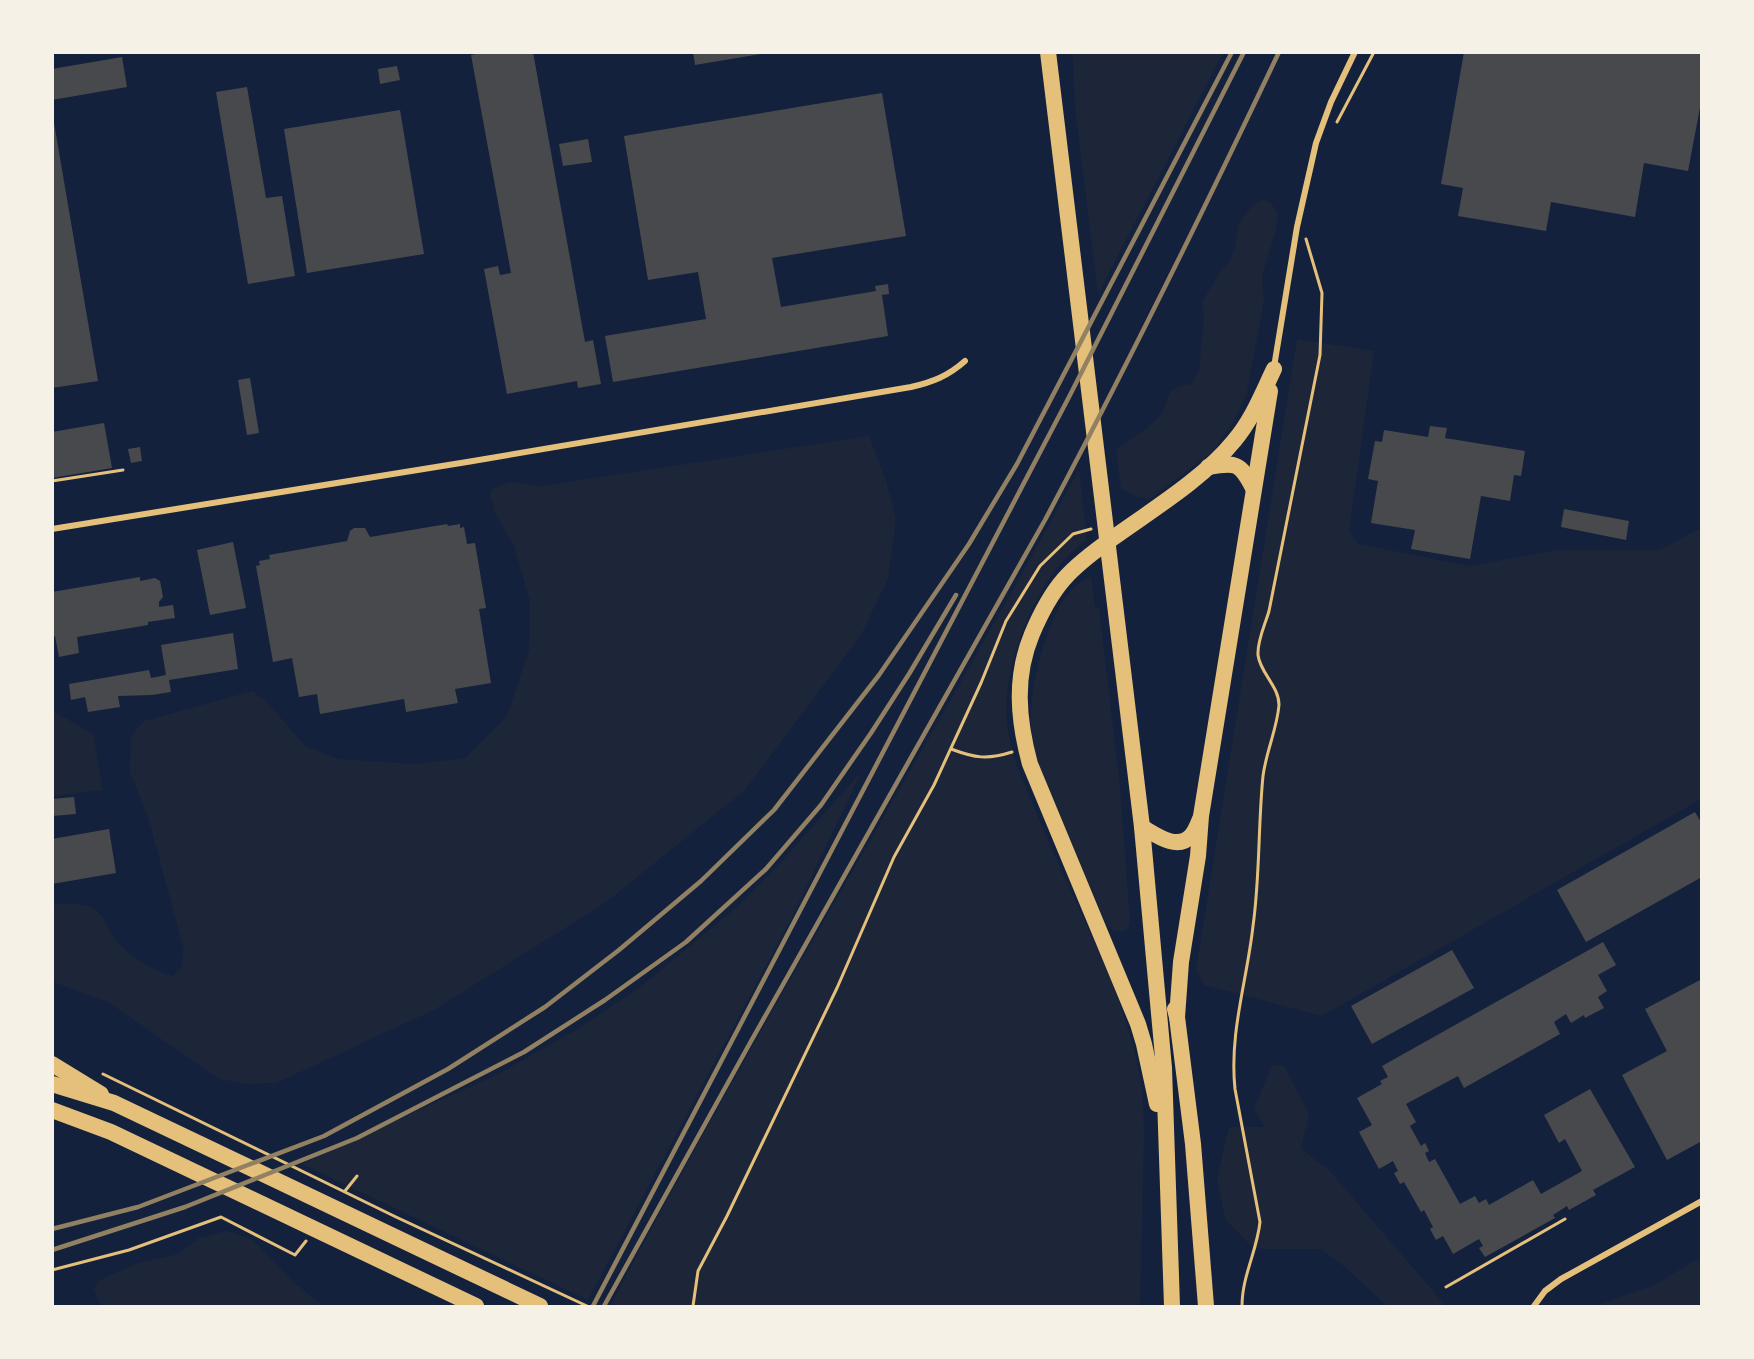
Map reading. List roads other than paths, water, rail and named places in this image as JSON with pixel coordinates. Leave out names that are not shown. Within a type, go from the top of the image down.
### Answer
[{"type":"highway","points":[[1050,54],[1114,605],[1143,827],[1164,1068],[1172,1306]]},
{"type":"highway","points":[[1165,1143],[1138,1024],[1039,785],[1026,748],[1019,708],[1022,668],[1028,644],[1050,599],[1064,579],[1084,559],[1209,467],[1248,422],[1274,369]]},
{"type":"highway","points":[[1177,1017],[1181,962],[1202,816],[1253,488],[1274,369]]},
{"type":"highway","points":[[1209,467],[1235,465],[1244,470],[1253,488]]},
{"type":"highway","points":[[1143,827],[1166,840],[1182,842],[1192,835],[1202,816]]},
{"type":"highway","points":[[1153,939],[1177,1017],[1193,1144],[1206,1306]]},
{"type":"highway","points":[[52,1064],[119,1105]]},
{"type":"highway","points":[[52,1084],[119,1105],[540,1306]]},
{"type":"highway","points":[[52,1110],[111,1132],[477,1306]]},
{"type":"street","points":[[1274,369],[1296,227],[1316,143],[1331,102],[1355,52]]},
{"type":"street","points":[[52,529],[911,387],[934,382],[951,374],[965,361]]},
{"type":"street","points":[[1534,1306],[1545,1291],[1561,1279],[1701,1201]]},
{"type":"railway","points":[[52,1229],[138,1207],[324,1136],[448,1069],[545,1007],[619,950],[701,881],[774,810],[879,675],[969,544],[1017,464],[1232,52]]},
{"type":"railway","points":[[593,1306],[1069,397],[1244,52]]},
{"type":"railway","points":[[604,1306],[1045,520],[1165,288],[1279,52]]},
{"type":"railway","points":[[52,1250],[185,1207],[357,1138],[524,1052],[605,1000],[686,942],[766,869],[821,805],[909,674],[956,595]]}]
